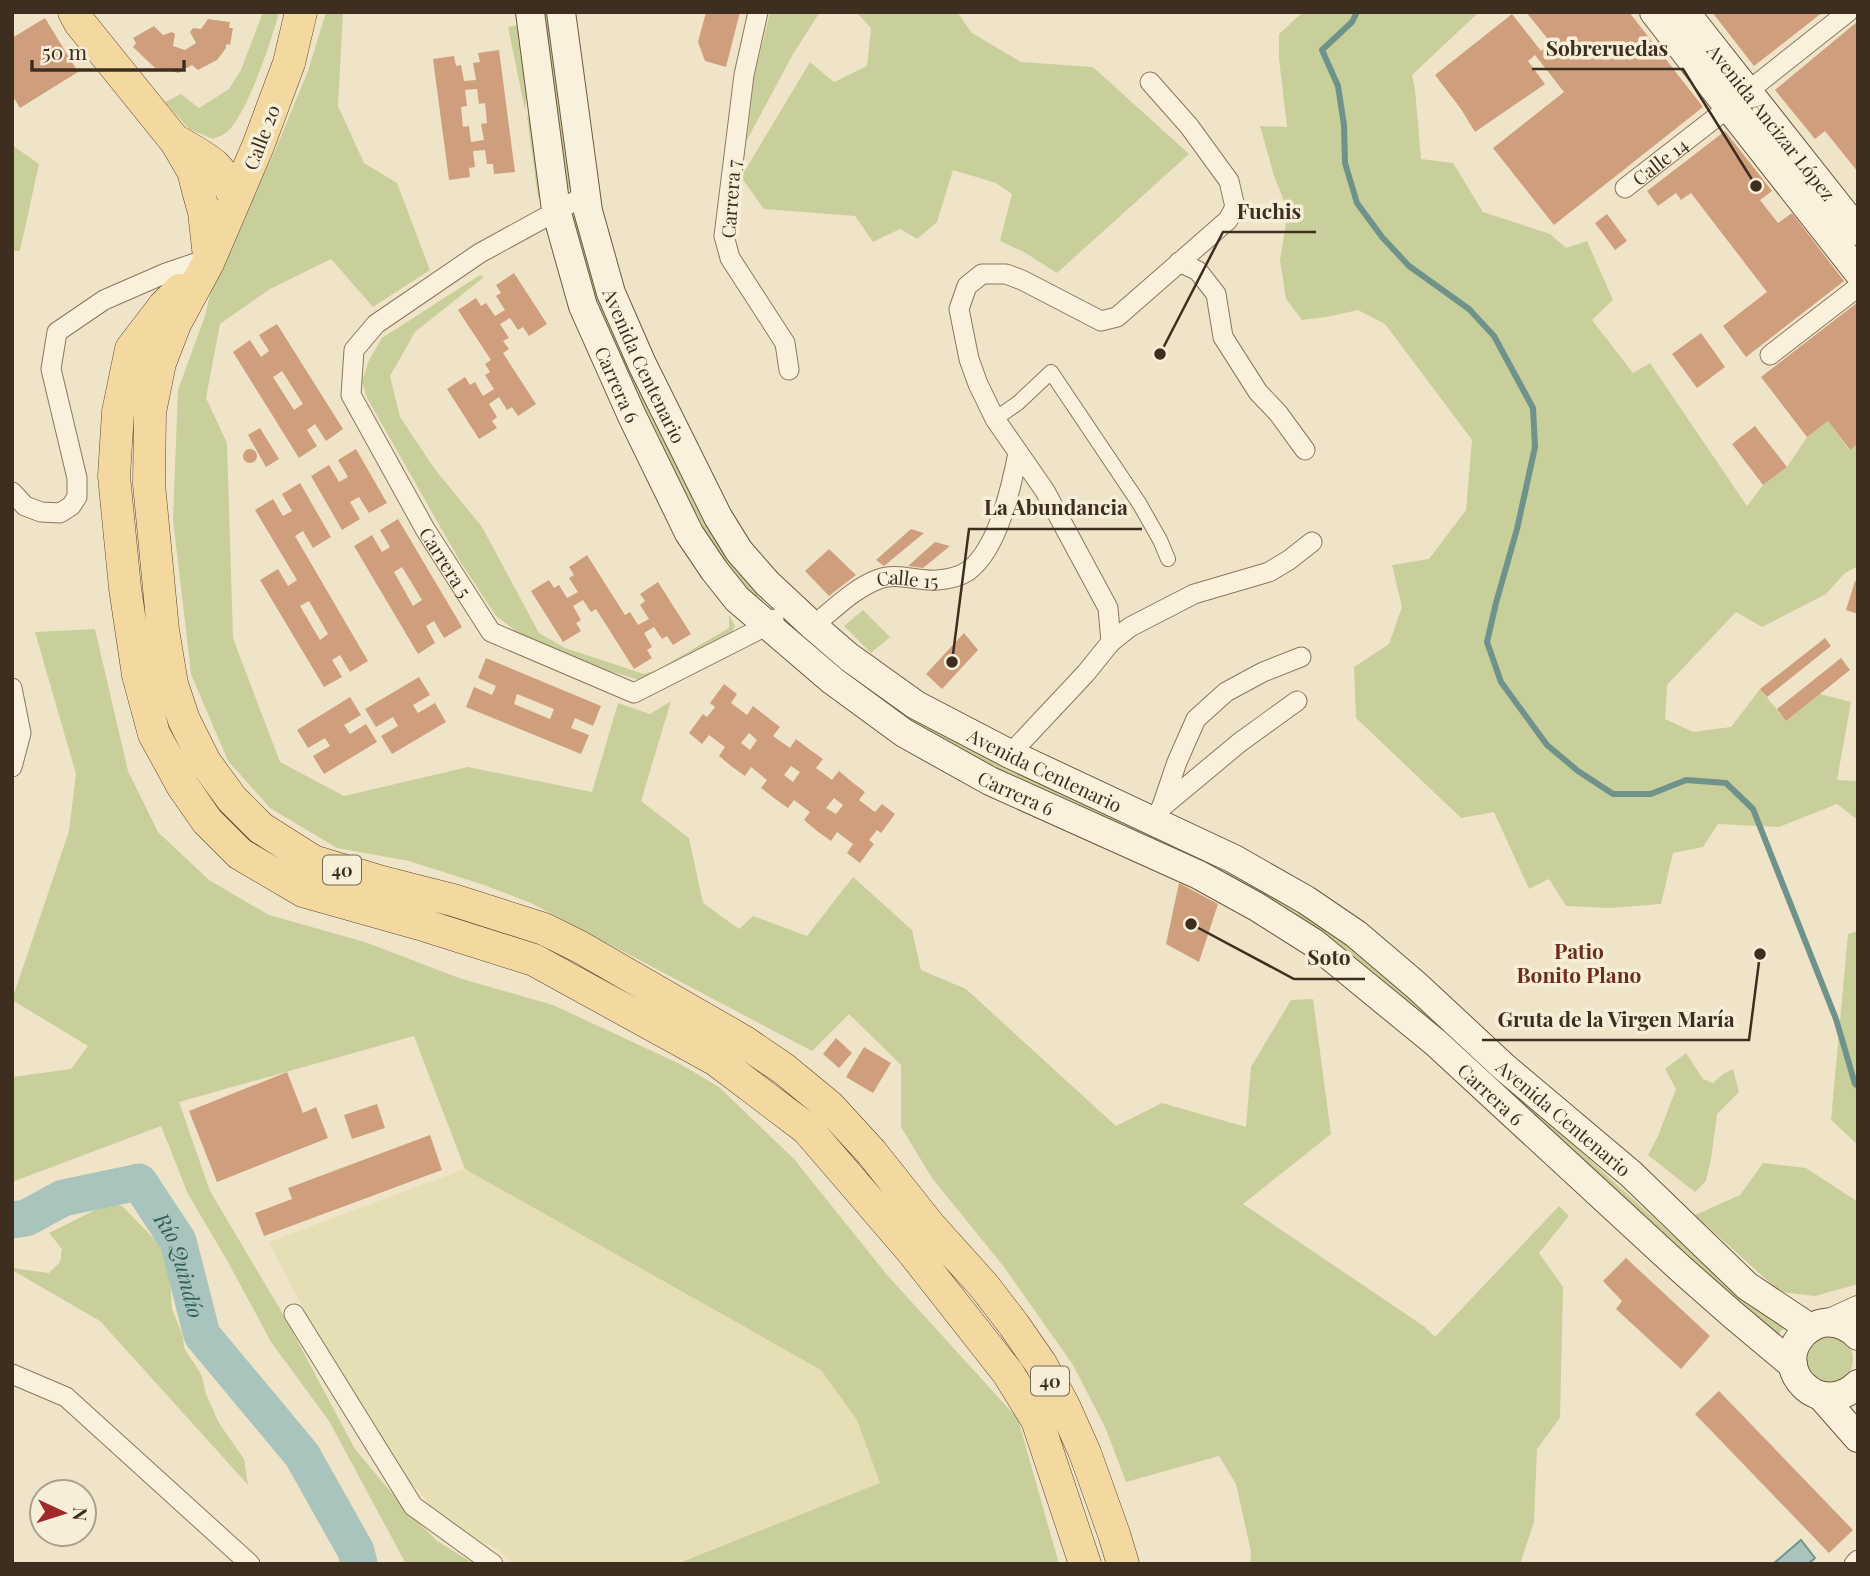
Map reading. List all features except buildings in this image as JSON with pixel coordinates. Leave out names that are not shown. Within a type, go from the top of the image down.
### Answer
[{"type":"main road","points":[[74,12],[176,142],[192,172],[204,212],[209,258],[164,306],[131,349],[118,412],[114,476],[119,540],[138,675],[154,734],[182,785],[207,821],[240,854],[303,891],[534,960],[716,1060],[807,1129],[912,1251],[1008,1373],[1037,1420],[1085,1564]]},
{"type":"main road","name":"Calle 20","points":[[209,258],[258,146],[289,62],[301,12]]},
{"type":"main road","name":"Carrera 6","points":[[530,12],[556,210],[583,306],[632,416],[689,533],[737,599],[833,681],[904,733],[990,781],[1199,875],[1257,906],[1314,943],[1436,1043],[1701,1287],[1793,1365],[1802,1385],[1822,1396]]},
{"type":"main road","name":"Avenida Centenario","points":[[561,12],[588,211],[611,293],[642,364],[718,517],[738,551],[789,604],[849,657],[916,705],[1010,754],[1158,814],[1306,900],[1356,934],[1504,1067],[1631,1174],[1746,1286],[1817,1326],[1835,1323],[1845,1326],[1858,1336]]},
{"type":"main road","name":"Avenida Ancizar López","points":[[1654,12],[1858,231]]},
{"type":"main road","name":"Avenida Ancizar López","points":[[1685,12],[1738,100],[1858,272]]},
{"type":"main road","points":[[176,142],[220,169],[230,183],[235,200]]},
{"type":"main road","name":"40","points":[[209,258],[175,324],[160,363],[150,412],[149,484],[163,630],[172,684],[184,720],[205,762],[232,800],[261,828],[313,861],[453,900],[544,929],[743,1041],[784,1069],[829,1106],[984,1286],[1041,1364],[1085,1453],[1123,1564]]},
{"type":"main road","points":[[1793,1365],[1796,1344],[1802,1335],[1817,1326]]},
{"type":"main road","points":[[1822,1396],[1843,1395],[1858,1384]]},
{"type":"main road","points":[[1822,1396],[1858,1438]]},
{"type":"street","name":"Carrera 7","points":[[758,12],[744,75],[724,236],[730,258],[785,343],[789,370]]},
{"type":"street","name":"Calle 14","points":[[1625,188],[1848,12]]},
{"type":"street","points":[[1111,642],[1108,608],[1045,491],[995,419],[978,384],[969,359],[958,309],[967,286],[982,274],[1006,274],[1101,321],[1117,317],[1228,220],[1235,206],[1229,181],[1189,126],[1150,82]]},
{"type":"street","points":[[556,210],[586,195]]},
{"type":"street","name":"Carrera 5","points":[[556,210],[480,253],[376,324],[354,350],[351,395],[425,529],[491,632],[634,693],[768,625]]},
{"type":"street","points":[[12,492],[26,506],[41,512],[60,513],[71,506],[77,497],[77,478],[51,369],[57,332],[104,300],[209,258]]},
{"type":"street","points":[[1179,262],[1198,271],[1216,294],[1223,337],[1258,392],[1278,413],[1305,450]]},
{"type":"street","points":[[1770,355],[1858,287]]},
{"type":"street","points":[[995,419],[1018,403],[1051,372],[1139,503],[1168,559]]},
{"type":"street","name":"Calle 15","points":[[813,626],[863,587],[881,578],[905,577],[935,581],[955,578],[970,570],[995,535],[1010,495],[1018,453]]},
{"type":"street","points":[[1010,754],[1086,673],[1111,642],[1130,627],[1194,594],[1269,572],[1312,542]]},
{"type":"street","points":[[768,625],[789,604]]},
{"type":"street","points":[[1158,814],[1196,719],[1226,692],[1263,671],[1301,657]]},
{"type":"street","points":[[12,688],[21,733],[12,767]]},
{"type":"street","points":[[1158,814],[1239,743],[1297,701]]},
{"type":"street","points":[[1817,1326],[1858,1308]]},
{"type":"street","points":[[294,1314],[413,1506],[493,1564]]},
{"type":"street","points":[[12,1374],[66,1398],[250,1564]]},
{"type":"street","points":[[1854,1564],[1858,1560]]},
{"type":"shaded area","points":[[465,1169],[821,1370],[857,1420],[881,1483],[673,1564],[513,1564],[496,1548],[444,1524],[420,1492],[389,1463],[316,1334],[269,1242]]},
{"type":"green space","points":[[263,12],[279,12],[258,76],[235,123],[226,133],[213,139],[189,129],[165,102],[181,94],[199,108],[229,89],[241,70]]},
{"type":"green space","points":[[326,12],[343,12],[338,106],[364,163],[397,183],[430,270],[373,307],[331,259],[270,289],[220,324],[206,398],[227,443],[233,638],[280,762],[344,796],[468,767],[592,792],[618,703],[650,714],[671,701],[641,801],[689,838],[703,903],[739,929],[753,916],[807,936],[853,877],[912,930],[921,970],[966,989],[1116,1126],[1162,1103],[1246,1127],[1251,1067],[1291,1000],[1313,999],[1331,1134],[1243,1204],[1425,1327],[1435,1337],[1559,1206],[1569,1216],[1539,1253],[1563,1287],[1560,1418],[1537,1449],[1534,1522],[1520,1564],[1250,1564],[1251,1552],[1236,1484],[1219,1456],[1126,1482],[1105,1427],[1073,1365],[1004,1267],[932,1178],[901,1127],[901,1065],[849,1014],[812,1051],[531,903],[409,861],[337,848],[270,808],[228,761],[191,674],[173,519],[178,390],[205,316],[215,273],[274,153],[308,71]]},
{"type":"green space","points":[[542,12],[549,12],[571,188],[568,189],[565,188]]},
{"type":"green space","points":[[770,12],[824,12],[818,15],[793,54],[747,140],[754,78]]},
{"type":"green space","points":[[856,12],[957,12],[972,33],[1021,62],[1093,67],[1189,154],[1057,273],[1024,252],[1000,241],[1012,194],[996,183],[953,170],[937,222],[917,239],[900,229],[873,242],[855,216],[764,209],[741,177],[810,62],[834,82],[867,66],[871,28]]},
{"type":"green space","points":[[1303,12],[1479,12],[1412,75],[1421,159],[1453,163],[1483,212],[1550,234],[1566,248],[1587,241],[1613,300],[1592,320],[1633,373],[1650,363],[1747,506],[1763,485],[1787,467],[1807,437],[1828,421],[1849,450],[1858,444],[1858,566],[1845,573],[1826,594],[1762,627],[1736,612],[1667,685],[1665,719],[1693,732],[1731,727],[1760,689],[1786,721],[1820,694],[1851,702],[1837,780],[1858,781],[1858,820],[1837,804],[1779,827],[1718,824],[1703,847],[1673,853],[1661,904],[1609,908],[1566,906],[1549,879],[1529,889],[1494,812],[1461,818],[1356,718],[1354,667],[1389,644],[1402,607],[1392,565],[1429,559],[1466,510],[1472,440],[1385,324],[1358,310],[1302,320],[1286,299],[1280,260],[1288,211],[1274,176],[1260,126],[1287,127],[1279,59],[1279,34]]},
{"type":"green space","points":[[518,25],[527,93],[525,110],[508,27]]},
{"type":"green space","points":[[532,113],[541,195],[538,198],[527,116]]},
{"type":"green space","points":[[12,145],[39,164],[20,251],[12,251]]},
{"type":"green space","points":[[578,215],[761,593],[754,599],[714,548],[675,482],[583,275],[569,217]]},
{"type":"green space","points":[[480,275],[484,277],[415,332],[390,376],[400,417],[434,468],[482,527],[539,633],[565,648],[644,674],[657,670],[729,628],[729,615],[735,626],[732,633],[639,680],[551,653],[496,616],[458,558],[367,398],[362,382],[369,360],[382,338]]},
{"type":"green space","points":[[863,610],[890,637],[871,653],[844,626]]},
{"type":"green space","points":[[95,629],[128,771],[158,832],[209,880],[269,915],[365,942],[459,978],[553,1005],[682,1065],[719,1087],[794,1159],[888,1276],[1018,1419],[1059,1564],[676,1564],[880,1483],[857,1420],[821,1370],[465,1169],[414,1036],[179,1102],[210,1191],[284,1316],[355,1449],[406,1510],[436,1540],[474,1564],[406,1564],[329,1421],[271,1342],[188,1194],[161,1126],[12,1182],[12,1077],[71,1069],[88,1046],[12,1000],[69,831],[76,774],[35,632]]},
{"type":"green space","points":[[804,632],[911,715],[960,744],[1250,881],[1319,923],[1405,991],[1738,1295],[1787,1324],[1777,1336],[1727,1294],[1400,997],[906,721],[800,638]]},
{"type":"green space","points":[[1858,931],[1858,1145],[1831,1120],[1848,934]]},
{"type":"green space","points":[[1686,1053],[1703,1079],[1713,1083],[1733,1069],[1739,1092],[1717,1114],[1706,1181],[1695,1192],[1648,1155],[1676,1089],[1665,1069]]},
{"type":"green space","points":[[1763,1163],[1806,1168],[1858,1202],[1858,1284],[1815,1296],[1780,1292],[1695,1215],[1740,1195]]},
{"type":"green space","points":[[109,1203],[122,1206],[166,1251],[172,1309],[183,1336],[184,1348],[201,1374],[206,1394],[219,1423],[244,1459],[248,1485],[100,1321],[12,1270],[49,1273],[60,1262],[62,1249],[49,1233]]},
{"type":"green space","points":[[1830,1337],[1846,1344],[1853,1360],[1846,1376],[1830,1383],[1814,1376],[1807,1360],[1814,1344]]},
{"type":"water","points":[[1801,1540],[1815,1558],[1808,1564],[1773,1564]]},
{"type":"waterway","points":[[1357,12],[1352,22],[1322,50],[1338,86],[1344,125],[1345,163],[1357,203],[1382,237],[1409,266],[1469,309],[1494,336],[1533,408],[1535,447],[1517,529],[1487,642],[1501,682],[1547,745],[1578,771],[1613,794],[1651,794],[1686,780],[1726,783],[1753,809],[1836,1019],[1855,1084],[1858,1086]]},
{"type":"waterway","name":"Río Quindío","points":[[12,1220],[26,1218],[63,1198],[139,1182],[178,1241],[202,1335],[302,1455],[356,1551],[359,1564]]},
{"type":"place","name":"Sobreruedas","points":[[1756,186]]},
{"type":"place","name":"Fuchis","points":[[1160,354]]},
{"type":"place","name":"La Abundancia","points":[[952,662]]},
{"type":"place","name":"Soto","points":[[1191,924]]},
{"type":"place","name":"Gruta de la Virgen María","points":[[1760,954]]},
{"type":"district","name":"Patio Bonito Plano","points":[[1579,962]]}]
